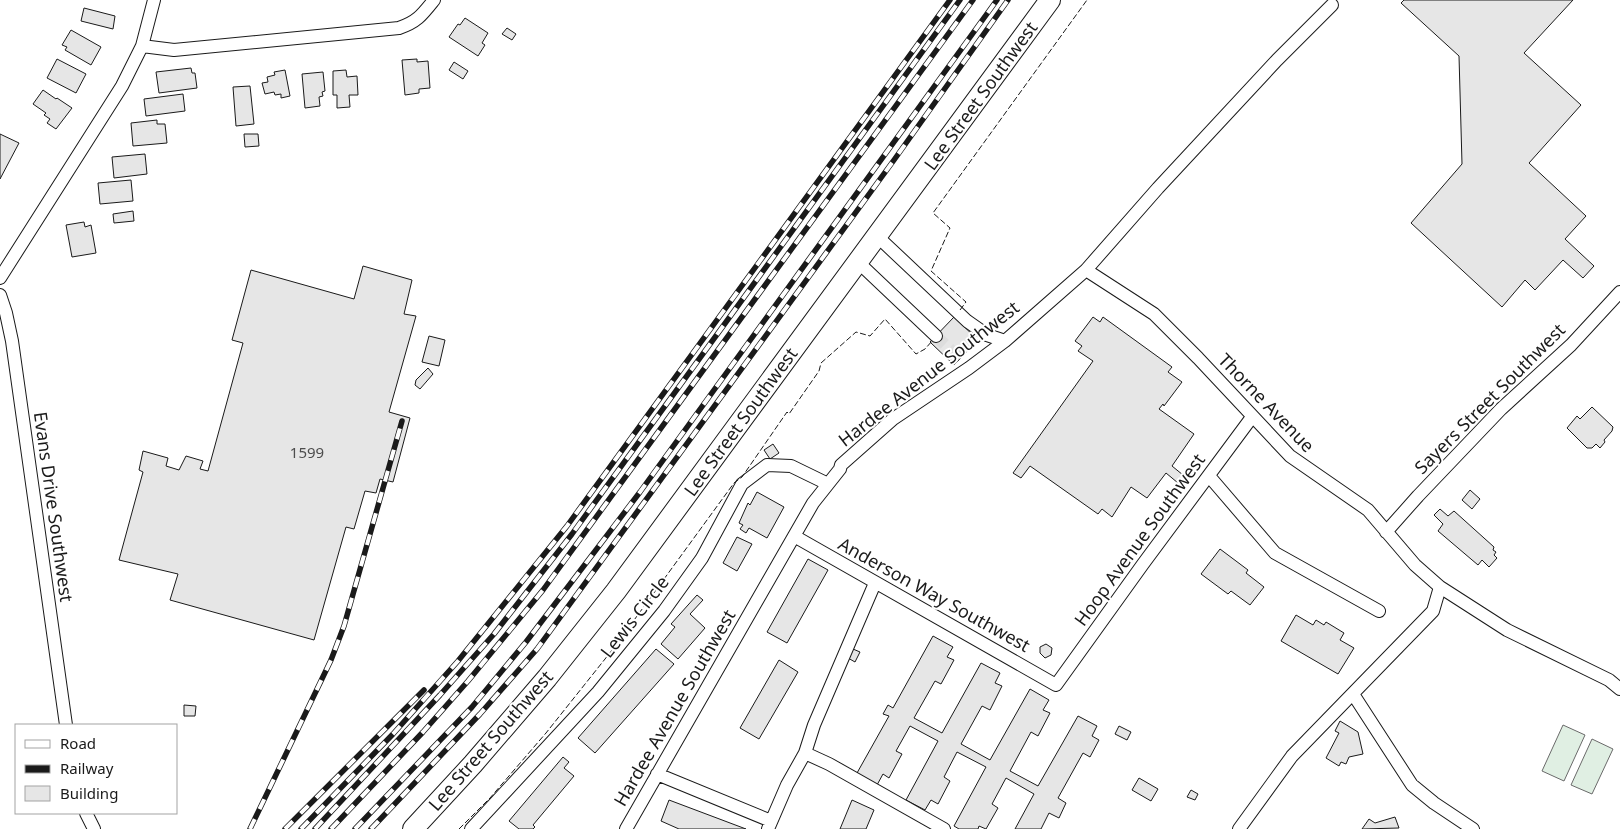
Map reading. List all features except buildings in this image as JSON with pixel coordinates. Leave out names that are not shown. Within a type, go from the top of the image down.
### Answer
[{"type":"main road","name":"Lee Street Southwest","points":[[412,829],[473,764],[540,686],[610,598],[859,263],[1050,0]]},
{"type":"street","points":[[0,278],[122,86],[142,46],[154,0]]},
{"type":"street","points":[[142,46],[174,50],[399,28],[413,23],[422,16],[434,0]]},
{"type":"street","name":"Hardee Avenue Southwest","points":[[626,829],[813,503],[841,465],[893,420],[965,364],[1005,341],[1086,270],[1158,188],[1277,60],[1332,5]]},
{"type":"street","points":[[878,237],[967,320],[987,335],[1005,341]]},
{"type":"street","points":[[859,263],[936,336]]},
{"type":"street","name":"Thorne Avenue","points":[[1086,270],[1154,314],[1290,456],[1368,510],[1415,565],[1440,587],[1507,630],[1609,680],[1620,688]]},
{"type":"street","name":"Sayers Street Southwest","points":[[1386,532],[1501,409],[1571,345],[1620,292]]},
{"type":"street","name":"Evans Drive Southwest","points":[[0,295],[12,341],[66,724]]},
{"type":"street","name":"Hoop Avenue Southwest","points":[[1056,685],[1252,417]]},
{"type":"street","name":"Lewis Circle","points":[[471,829],[598,692],[664,611],[702,558],[742,484],[766,465],[791,466],[828,484]]},
{"type":"street","points":[[1209,476],[1276,553],[1379,611]]},
{"type":"street","name":"Anderson Way Southwest","points":[[794,536],[1056,685]]},
{"type":"street","points":[[657,774],[769,825],[787,786],[806,753],[814,725],[875,583]]},
{"type":"street","points":[[1239,829],[1292,756],[1433,611],[1440,587]]},
{"type":"street","points":[[1353,694],[1412,785],[1473,829]]},
{"type":"street","points":[[806,753],[944,829]]},
{"type":"street","points":[[86,814],[94,829]]},
{"type":"green space","points":[[1563,725],[1585,735],[1564,781],[1542,771]]},
{"type":"green space","points":[[1592,739],[1613,749],[1592,794],[1571,785]]},
{"type":"tunnel","points":[[936,336],[960,359]]},
{"type":"railway","points":[[301,829],[393,734],[458,661],[567,526],[950,0]]},
{"type":"railway","points":[[315,829],[494,634],[572,534],[960,0]]},
{"type":"railway","points":[[331,829],[423,732],[543,590],[973,0]]},
{"type":"railway","points":[[355,829],[472,707],[526,642],[640,492],[997,0]]},
{"type":"railway","points":[[371,829],[480,714],[537,649],[894,160],[1008,0]]},
{"type":"railway","points":[[250,829],[331,660],[344,626],[402,421]]},
{"type":"railway","points":[[285,829],[424,690]]},
{"type":"fence","points":[[960,310],[966,302],[931,271],[950,228],[933,213],[1087,0]]},
{"type":"fence","points":[[459,829],[490,798],[546,733],[613,649],[734,483],[742,477],[787,412],[789,414],[819,371],[821,363],[856,332],[870,336],[885,319],[916,354],[925,349],[933,340]]}]
